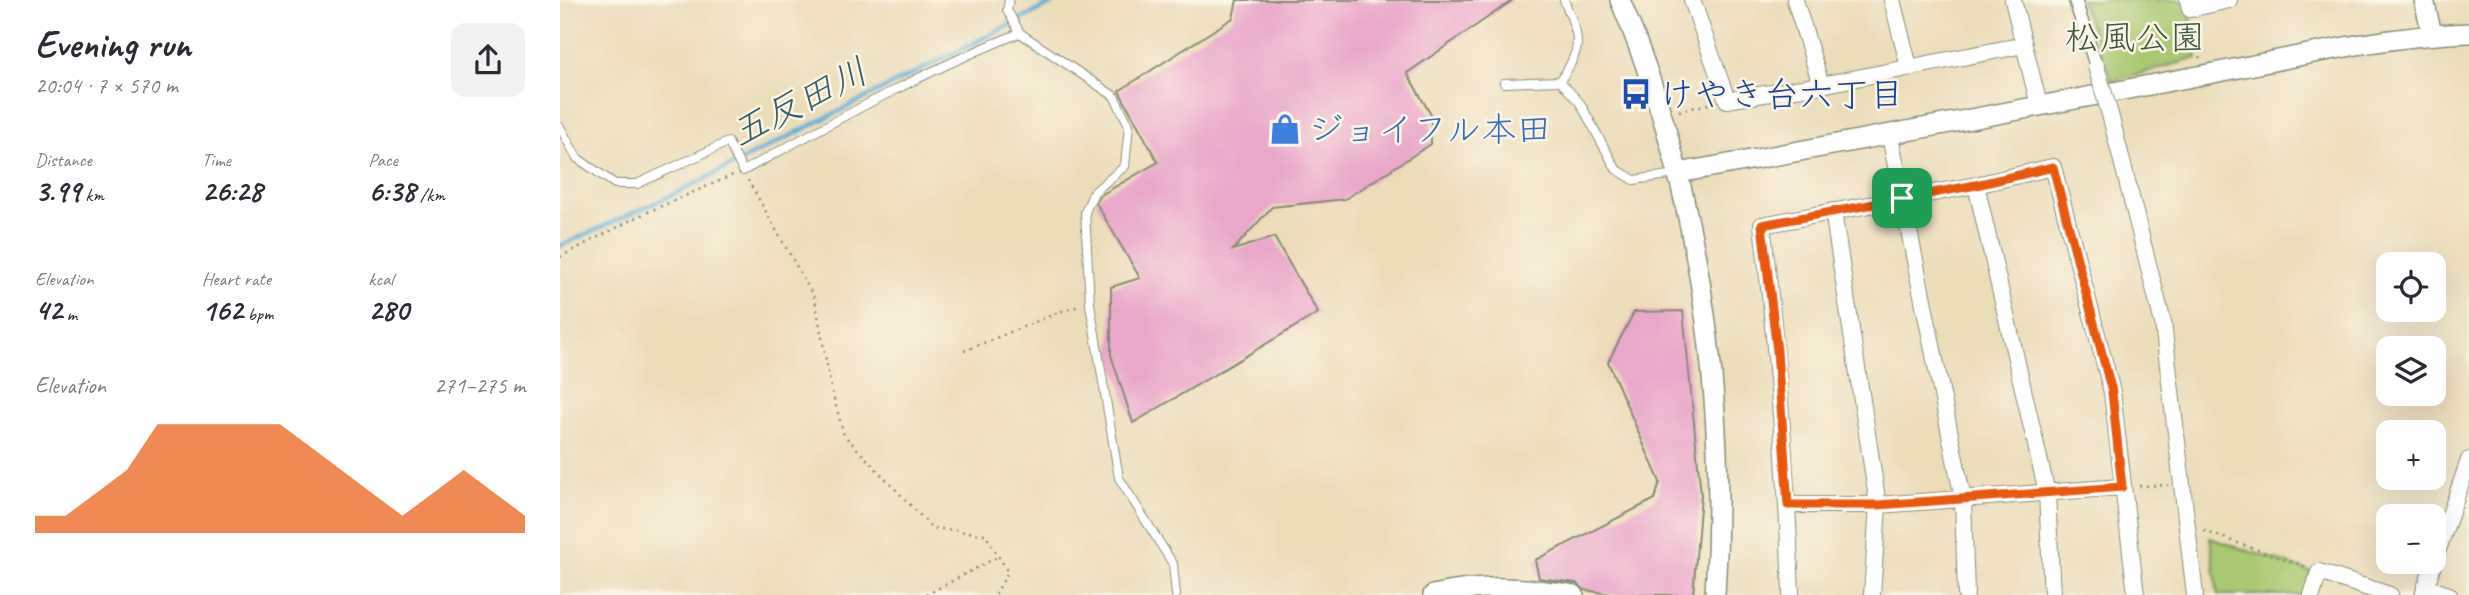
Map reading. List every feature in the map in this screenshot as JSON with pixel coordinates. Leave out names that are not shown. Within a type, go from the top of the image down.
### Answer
[{"type":"street","points":[[1620,0],[1662,115],[1678,173],[1698,274],[1711,362],[1719,518],[1715,595]]},
{"type":"street","points":[[1692,0],[1727,100],[1821,85],[2024,45]]},
{"type":"street","points":[[1795,0],[1821,85]]},
{"type":"street","points":[[1892,0],[1909,67]]},
{"type":"street","points":[[2012,0],[2039,104]]},
{"type":"street","points":[[2075,0],[2111,118],[2163,323],[2195,595]]},
{"type":"street","points":[[2189,4],[2230,0]]},
{"type":"street","points":[[2424,0],[2432,34]]},
{"type":"street","points":[[1678,173],[1890,136],[2039,104],[2355,46],[2432,34],[2469,33]]},
{"type":"street","points":[[1890,136],[1963,499],[1966,595]]},
{"type":"street","points":[[1791,595],[1788,505],[1777,351],[1762,225],[1976,185],[2053,167],[2112,392],[2136,595]]},
{"type":"street","points":[[1976,185],[2047,493],[2052,595]]},
{"type":"street","points":[[1833,211],[1878,505],[1872,595]]},
{"type":"street","points":[[2446,536],[2463,498],[2469,460]]},
{"type":"street","points":[[1788,505],[1878,505],[2122,487]]},
{"type":"street","points":[[2312,595],[2319,572],[2390,595]]},
{"type":"street","points":[[2430,574],[2424,591],[2449,595]]},
{"type":"street","points":[[1433,595],[1459,589],[1496,586],[1574,595]]},
{"type":"lane","points":[[1009,0],[1007,10],[1020,33],[1114,96],[1129,125],[1125,166],[1094,192],[1085,212],[1090,304],[1119,478],[1173,564],[1176,595]]},
{"type":"lane","points":[[1560,80],[1575,60],[1578,44],[1576,30],[1564,0]]},
{"type":"lane","points":[[560,127],[577,158],[615,184],[637,184],[728,142],[743,171],[859,109],[978,50],[1020,33]]},
{"type":"lane","points":[[1504,83],[1560,80]]},
{"type":"lane","points":[[1560,80],[1580,103],[1616,169],[1634,180],[1678,173]]},
{"type":"path","points":[[2189,4],[2200,62]]},
{"type":"path","points":[[1662,115],[1727,100]]},
{"type":"path","points":[[560,257],[641,215],[743,171],[815,299],[831,388],[844,435],[932,528],[985,534],[1008,572],[995,595]]},
{"type":"path","points":[[964,351],[1062,311],[1090,304]]},
{"type":"path","points":[[2122,487],[2183,484]]},
{"type":"path","points":[[2187,525],[2319,572]]},
{"type":"path","points":[[926,595],[999,556]]},
{"type":"green space","name":"松風公園","points":[[2080,0],[2188,0],[2197,58],[2112,81]]},
{"type":"green space","points":[[2210,538],[2312,572],[2304,595],[2218,595]]},
{"type":"building","name":"ジョイフル本田","points":[[1237,0],[1513,0],[1407,73],[1431,115],[1431,144],[1345,199],[1272,207],[1233,250],[1274,237],[1318,313],[1133,423],[1111,355],[1111,287],[1140,278],[1096,203],[1101,195],[1158,162],[1119,91],[1233,18]]},
{"type":"building","points":[[1683,311],[1701,495],[1693,595],[1616,595],[1585,590],[1576,583],[1539,578],[1535,560],[1655,499],[1660,482],[1608,362],[1634,312]]},
{"type":"waterway","name":"五反田川","points":[[560,246],[681,191],[1059,0]]},
{"type":"place","name":"けやき台六丁目","points":[[1636,94]]},
{"type":"place","name":"ジョイフル本田","points":[[1285,129]]},
{"type":"route","points":[[2053,167],[2112,392],[2122,487],[1878,505],[1788,505],[1777,351],[1762,225],[1902,198],[1976,185],[2053,167]]}]
